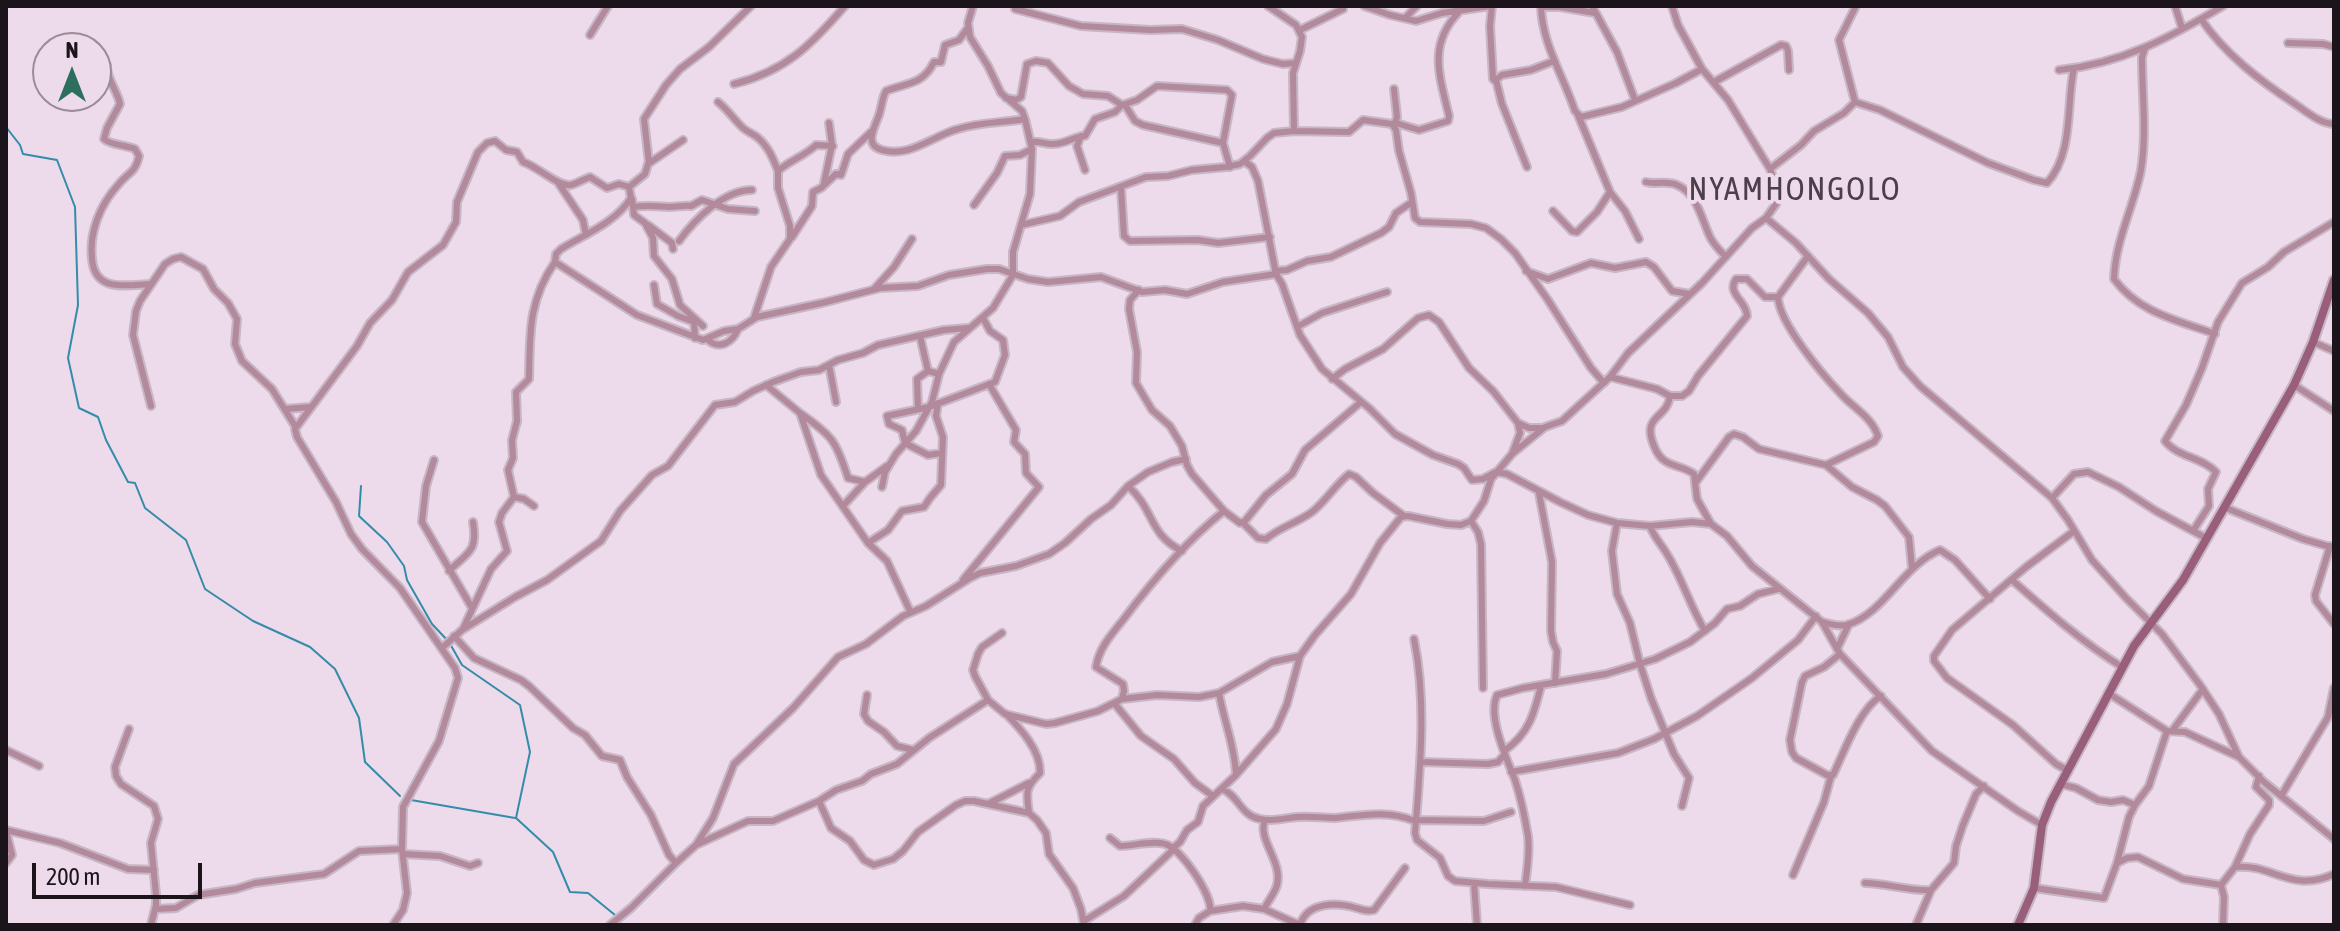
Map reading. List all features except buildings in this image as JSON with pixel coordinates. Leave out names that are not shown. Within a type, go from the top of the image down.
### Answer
[{"type":"main road","points":[[2018,925],[2034,888],[2042,825],[2060,784],[2134,646],[2178,588],[2294,385],[2313,342],[2334,280]]},
{"type":"street","points":[[590,35],[608,6]]},
{"type":"street","points":[[462,630],[491,569],[507,551],[499,522],[514,497],[508,470],[513,458],[512,440],[517,421],[516,392],[529,379],[532,316],[556,254],[619,212],[629,201],[630,190],[645,174],[649,163],[644,119],[680,69],[709,47],[751,6]]},
{"type":"street","points":[[734,84],[760,77],[798,55],[845,6]]},
{"type":"street","points":[[754,318],[771,267],[812,206],[813,192],[836,174],[841,175],[848,154],[871,132],[878,119],[886,91],[922,79],[934,62],[941,62],[945,45],[962,38],[973,6]]},
{"type":"street","points":[[1268,6],[1291,20],[1300,30],[1302,43],[1293,79],[1294,131]]},
{"type":"street","points":[[1364,6],[1416,21],[1442,13],[1492,6],[1493,79],[1527,167]]},
{"type":"street","points":[[1405,18],[1417,6]]},
{"type":"street","points":[[1518,423],[1529,428],[1562,421],[1607,380],[1628,353],[1690,294],[1752,228],[1766,218],[1778,200],[1779,194],[1770,169],[1743,123],[1702,69],[1678,25],[1672,6]]},
{"type":"street","points":[[1855,102],[1839,40],[1856,6]]},
{"type":"street","points":[[2175,6],[2182,28]]},
{"type":"street","points":[[2059,70],[2106,63],[2145,48],[2223,6]]},
{"type":"street","points":[[1300,30],[1342,7]]},
{"type":"street","points":[[1635,100],[1622,63],[1594,10],[1541,7],[1543,32],[1554,61],[1610,192],[1625,211],[1639,239]]},
{"type":"street","points":[[1015,9],[1081,26],[1182,29],[1263,59],[1283,64],[1296,63]]},
{"type":"street","points":[[1021,225],[1060,216],[1079,202],[1146,177],[1230,167],[1244,161],[1274,133],[1349,132],[1362,120],[1368,119],[1419,130],[1449,120],[1440,78],[1439,54],[1445,28],[1463,9]]},
{"type":"street","points":[[2201,19],[2216,40],[2267,86],[2315,118],[2334,124]]},
{"type":"street","points":[[882,487],[890,465],[916,431],[929,407],[939,374],[954,342],[993,308],[1013,275],[1013,252],[1033,179],[1032,146],[1022,111],[997,87],[970,37],[968,27]]},
{"type":"street","points":[[2288,43],[2334,47]]},
{"type":"street","points":[[1714,82],[1781,45],[1786,46],[1788,51],[1789,70]]},
{"type":"street","points":[[2145,48],[2142,57],[2144,145],[2114,279],[2127,294],[2159,315],[2215,334]]},
{"type":"street","points":[[1496,82],[1502,75],[1531,70],[1554,61]]},
{"type":"street","points":[[1006,98],[1016,100],[1021,97],[1026,67],[1030,62],[1048,63],[1069,86],[1083,94],[1108,96],[1123,105],[1135,121],[1143,125],[1223,143]]},
{"type":"street","points":[[1855,102],[1880,110],[1988,163],[2047,183],[2053,176],[2066,141],[2074,68]]},
{"type":"street","points":[[1578,115],[1586,118],[1622,107],[1702,69]]},
{"type":"street","points":[[112,82],[120,104],[104,139],[135,149],[139,156],[133,173],[117,186],[96,223],[92,238],[93,271],[108,284],[151,284]]},
{"type":"street","points":[[974,205],[1005,156],[1020,155],[1040,140],[1051,144],[1088,133],[1095,119],[1115,112],[1157,86],[1227,90],[1232,95],[1223,143],[1230,167]]},
{"type":"street","points":[[1394,89],[1397,102],[1395,124],[1416,220],[1486,228],[1515,253],[1565,324],[1591,368],[1607,380],[1657,389],[1670,396],[1682,396],[1747,316],[1744,303],[1733,291],[1736,279],[1747,279],[1765,297],[1778,297]]},
{"type":"street","points":[[718,102],[770,150],[778,171],[778,188],[790,226],[790,239]]},
{"type":"street","points":[[1770,169],[1814,131],[1844,113],[1855,102]]},
{"type":"street","points":[[871,132],[876,148],[899,152],[979,123],[1025,119]]},
{"type":"street","points":[[824,185],[832,146],[829,123]]},
{"type":"street","points":[[1081,136],[1077,146],[1085,170]]},
{"type":"street","points":[[649,163],[683,140]]},
{"type":"street","points":[[295,426],[357,346],[370,323],[392,300],[408,272],[443,245],[456,222],[457,202],[482,147],[487,143],[495,141],[506,150],[517,152],[522,162],[550,175],[583,220],[586,235]]},
{"type":"street","points":[[778,171],[816,145],[832,146]]},
{"type":"street","points":[[1244,161],[1256,175],[1276,272],[1297,327],[1312,355],[1332,379],[1395,434],[1433,455],[1458,464],[1472,480],[1483,479],[1496,472],[1507,474],[1539,493],[1588,515],[1617,523],[1650,526],[1692,522],[1711,524]]},
{"type":"street","points":[[559,184],[571,185],[590,177],[607,188],[619,184],[630,190]]},
{"type":"street","points":[[1646,182],[1667,182],[1683,189],[1700,211],[1712,240],[1726,257]]},
{"type":"street","points":[[1121,188],[1124,236],[1130,241],[1198,240],[1218,243],[1270,237]]},
{"type":"street","points":[[630,190],[634,215],[672,243],[673,249]]},
{"type":"street","points":[[679,241],[691,225],[716,205],[742,190],[752,190]]},
{"type":"street","points":[[1553,211],[1572,231],[1577,232],[1597,212],[1610,192]]},
{"type":"street","points":[[633,207],[691,206],[702,200],[728,209],[755,211]]},
{"type":"street","points":[[555,262],[637,315],[695,338],[707,339],[738,329],[754,318],[874,289],[918,286],[949,275],[987,269],[999,269],[1048,282],[1101,277],[1139,290],[1187,294],[1223,282],[1287,270],[1307,261],[1331,257],[1381,233],[1391,225],[1396,213],[1412,202]]},
{"type":"street","points":[[1766,218],[1877,323],[1903,367],[1920,386],[2052,498],[2103,574],[2152,623],[2203,689],[2219,714],[2239,757]]},
{"type":"street","points":[[2193,531],[2210,504],[2208,489],[2216,472],[2198,459],[2174,450],[2165,441],[2186,405],[2223,313],[2242,283],[2268,267],[2284,252],[2334,222]]},
{"type":"street","points":[[645,223],[653,238],[654,256],[672,279],[680,305],[703,326]]},
{"type":"street","points":[[874,289],[894,267],[912,239]]},
{"type":"street","points":[[1808,256],[1778,297],[1779,306],[1797,341],[1839,393],[1866,416],[1878,436],[1874,442],[1826,465]]},
{"type":"street","points":[[151,406],[140,372],[133,332],[137,307],[165,264],[184,258],[203,269],[214,289],[235,314],[235,344],[242,361],[268,385],[286,409],[297,437],[336,502],[351,534],[400,588],[455,668],[458,678],[439,741],[403,807],[407,893],[403,910],[393,925]]},
{"type":"street","points":[[1525,271],[1542,278],[1552,278],[1591,263],[1615,268],[1646,262],[1654,267],[1672,291],[1690,294]]},
{"type":"street","points":[[654,285],[657,304],[694,322],[695,338]]},
{"type":"street","points":[[1139,290],[1130,300],[1129,309],[1137,352],[1136,383],[1152,410],[1182,446],[1192,474],[1224,511],[1243,523],[1258,538],[1266,539],[1314,510],[1349,474],[1404,516],[1461,525],[1471,521],[1484,501],[1496,472],[1512,454],[1545,427]]},
{"type":"street","points":[[1297,327],[1322,313],[1387,292]]},
{"type":"street","points":[[1332,379],[1383,349],[1418,318],[1429,315],[1439,322],[1469,368],[1493,391],[1518,423],[1520,433],[1512,454]]},
{"type":"street","points":[[902,430],[889,424],[887,416],[929,407],[995,382],[1005,355],[1003,340],[990,331],[983,318]]},
{"type":"street","points":[[442,648],[462,630],[547,580],[601,541],[620,511],[652,475],[668,466],[715,405],[735,402],[766,385],[801,372],[819,370],[878,345],[944,330],[968,328]]},
{"type":"street","points":[[707,339],[712,344],[722,345],[733,339],[738,329]]},
{"type":"street","points":[[920,336],[928,371]]},
{"type":"street","points":[[2313,342],[2334,351]]},
{"type":"street","points":[[829,365],[836,402]]},
{"type":"street","points":[[928,371],[939,374]]},
{"type":"street","points":[[928,371],[917,379],[915,410],[902,430],[905,443],[928,455],[942,453]]},
{"type":"street","points":[[959,584],[1039,487],[1026,473],[1025,454],[1014,442],[1016,430],[989,384]]},
{"type":"street","points":[[766,385],[826,432],[841,453],[848,478],[865,482]]},
{"type":"street","points":[[2294,385],[2334,411]]},
{"type":"street","points":[[1670,396],[1670,401],[1651,424],[1649,432],[1662,459],[1691,471],[1696,482],[1697,499],[1711,524],[1727,536],[1752,566],[1822,622],[1839,652],[1932,751],[2042,825]]},
{"type":"street","points":[[1243,523],[1259,502],[1292,474],[1305,450],[1361,402]]},
{"type":"street","points":[[868,543],[888,530],[902,511],[924,507],[941,485],[943,437],[936,416],[938,403]]},
{"type":"street","points":[[286,409],[311,407]]},
{"type":"street","points":[[800,413],[821,475],[868,543],[887,561],[910,611]]},
{"type":"street","points":[[1696,482],[1734,434],[1759,449],[1826,465],[1852,487],[1885,506],[1909,537],[1912,568]]},
{"type":"street","points":[[610,925],[696,845],[713,818],[728,776],[738,759],[793,708],[834,661],[866,644],[910,611],[926,606],[980,573],[1016,566],[1049,554],[1148,472],[1186,459]]},
{"type":"street","points":[[434,460],[426,486],[422,522],[472,608]]},
{"type":"street","points":[[843,506],[865,482],[890,465]]},
{"type":"street","points":[[2052,498],[2074,474],[2088,472],[2206,538]]},
{"type":"street","points":[[1128,486],[1142,499],[1159,535],[1182,551]]},
{"type":"street","points":[[1539,493],[1552,562],[1551,631],[1557,651],[1555,683]]},
{"type":"street","points":[[514,497],[534,506]]},
{"type":"street","points":[[2226,508],[2303,539],[2332,547],[2315,595],[2317,604],[2334,624]]},
{"type":"street","points":[[1122,699],[1123,684],[1096,667],[1101,648],[1158,573],[1224,511]]},
{"type":"street","points":[[819,801],[831,828],[850,841],[864,860],[874,865],[893,859],[918,832],[956,805],[970,800],[1029,813],[1046,833],[1049,854],[1073,888],[1084,923],[1124,896],[1180,842],[1187,830],[1198,822],[1203,806],[1236,775],[1276,729],[1287,704],[1300,656],[1345,603],[1380,543],[1404,516]]},
{"type":"street","points":[[1471,521],[1481,544],[1483,688]]},
{"type":"street","points":[[449,571],[473,547],[476,538],[473,522]]},
{"type":"street","points":[[1617,523],[1612,551],[1615,586],[1674,754],[1689,778],[1682,806]]},
{"type":"street","points":[[1650,526],[1667,553],[1705,631]]},
{"type":"street","points":[[2067,770],[2056,764],[2013,725],[1947,678],[1934,661],[1938,648],[1952,630],[2055,543],[2074,531]]},
{"type":"street","points":[[1822,622],[1849,624],[1873,609],[1912,568],[1940,550],[1955,560],[1990,599]]},
{"type":"street","points":[[2012,580],[2049,614],[2100,654],[2122,667]]},
{"type":"street","points":[[1525,886],[1528,836],[1498,730],[1497,695],[1606,674],[1655,659],[1705,631],[1727,609],[1779,588]]},
{"type":"street","points":[[1511,772],[1618,753],[1642,745],[1697,716],[1752,678],[1798,640],[1816,616]]},
{"type":"street","points":[[1831,776],[1796,758],[1790,740],[1805,676],[1824,667],[1839,652],[1849,624]]},
{"type":"street","points":[[988,804],[1029,783],[1040,773],[1040,764],[1023,733],[988,700],[973,670],[982,647],[1002,633]]},
{"type":"street","points":[[454,636],[474,658],[529,686],[573,728],[585,735],[602,756],[620,760],[676,863]]},
{"type":"street","points":[[1414,639],[1422,696],[1416,837],[1440,858],[1451,879],[1556,887],[1630,905]]},
{"type":"street","points":[[1005,714],[1046,724],[1098,711],[1122,699],[1157,695],[1199,697],[1219,693],[1272,662],[1300,656]]},
{"type":"street","points":[[1420,762],[1498,762],[1532,721],[1541,686]]},
{"type":"street","points":[[2281,796],[2328,717],[2334,688]]},
{"type":"street","points":[[2034,888],[2104,898],[2129,817],[2149,786],[2170,731],[2203,689]]},
{"type":"street","points":[[1219,693],[1231,738],[1236,775]]},
{"type":"street","points":[[2108,693],[2170,731],[2185,732],[2239,757],[2334,839]]},
{"type":"street","points":[[867,695],[864,714],[868,721],[897,746],[913,750]]},
{"type":"street","points":[[1793,875],[1824,802],[1831,776],[1872,700],[1881,696]]},
{"type":"street","points":[[696,845],[748,821],[773,821],[836,790],[865,780],[871,774],[897,764],[929,738],[988,700]]},
{"type":"street","points":[[1114,703],[1141,736],[1174,759],[1195,783],[1213,796]]},
{"type":"street","points":[[129,729],[115,767],[116,776],[121,784],[149,801],[157,813],[157,827],[151,843],[156,884],[151,925]]},
{"type":"street","points":[[6,750],[39,766]]},
{"type":"street","points":[[2221,885],[2235,867],[2250,834],[2269,805],[2269,800],[2256,787],[2259,776]]},
{"type":"street","points":[[1029,783],[1029,813]]},
{"type":"street","points":[[2060,784],[2076,788],[2098,800],[2123,800],[2135,805]]},
{"type":"street","points":[[1916,925],[1931,890],[1954,863],[1963,825],[1976,794],[1984,786]]},
{"type":"street","points":[[1222,789],[1230,792],[1251,817],[1265,820],[1335,818],[1368,813],[1392,814],[1415,820],[1484,821],[1511,812]]},
{"type":"street","points":[[1264,909],[1278,881],[1274,857],[1263,832],[1265,820]]},
{"type":"street","points":[[6,863],[12,855],[6,830],[60,843],[128,869],[154,870]]},
{"type":"street","points":[[1110,838],[1120,846],[1163,843],[1174,848],[1207,894],[1210,911]]},
{"type":"street","points":[[155,909],[176,908],[198,895],[255,883],[324,874],[359,851],[440,856],[470,866],[478,863]]},
{"type":"street","points":[[2117,863],[2138,857],[2183,879],[2221,885]]},
{"type":"street","points":[[2235,867],[2248,866],[2284,879],[2318,880],[2334,874]]},
{"type":"street","points":[[1195,925],[1210,911],[1243,906],[1264,909],[1300,925],[1307,913],[1318,907],[1354,907],[1369,912],[1374,910],[1405,868]]},
{"type":"street","points":[[1474,883],[1477,925]]},
{"type":"street","points":[[1865,883],[1931,890]]},
{"type":"street","points":[[2221,885],[2223,925]]},
{"type":"waterway","points":[[6,127],[23,154],[57,160],[75,207],[78,305],[68,358],[79,408],[98,417],[106,440],[128,482],[135,483],[145,508],[186,540],[205,589],[253,621],[310,647],[335,669],[359,718],[365,762],[400,796]]},
{"type":"waterway","points":[[361,486],[359,516],[387,542],[404,566],[407,580],[432,624],[449,642],[462,665],[520,705],[530,752],[516,818],[553,852],[570,892],[588,893],[615,915]]},
{"type":"waterway","points":[[411,800],[515,818]]},
{"type":"district","name":"NYAMHONGOLO","points":[[1795,190]]}]
